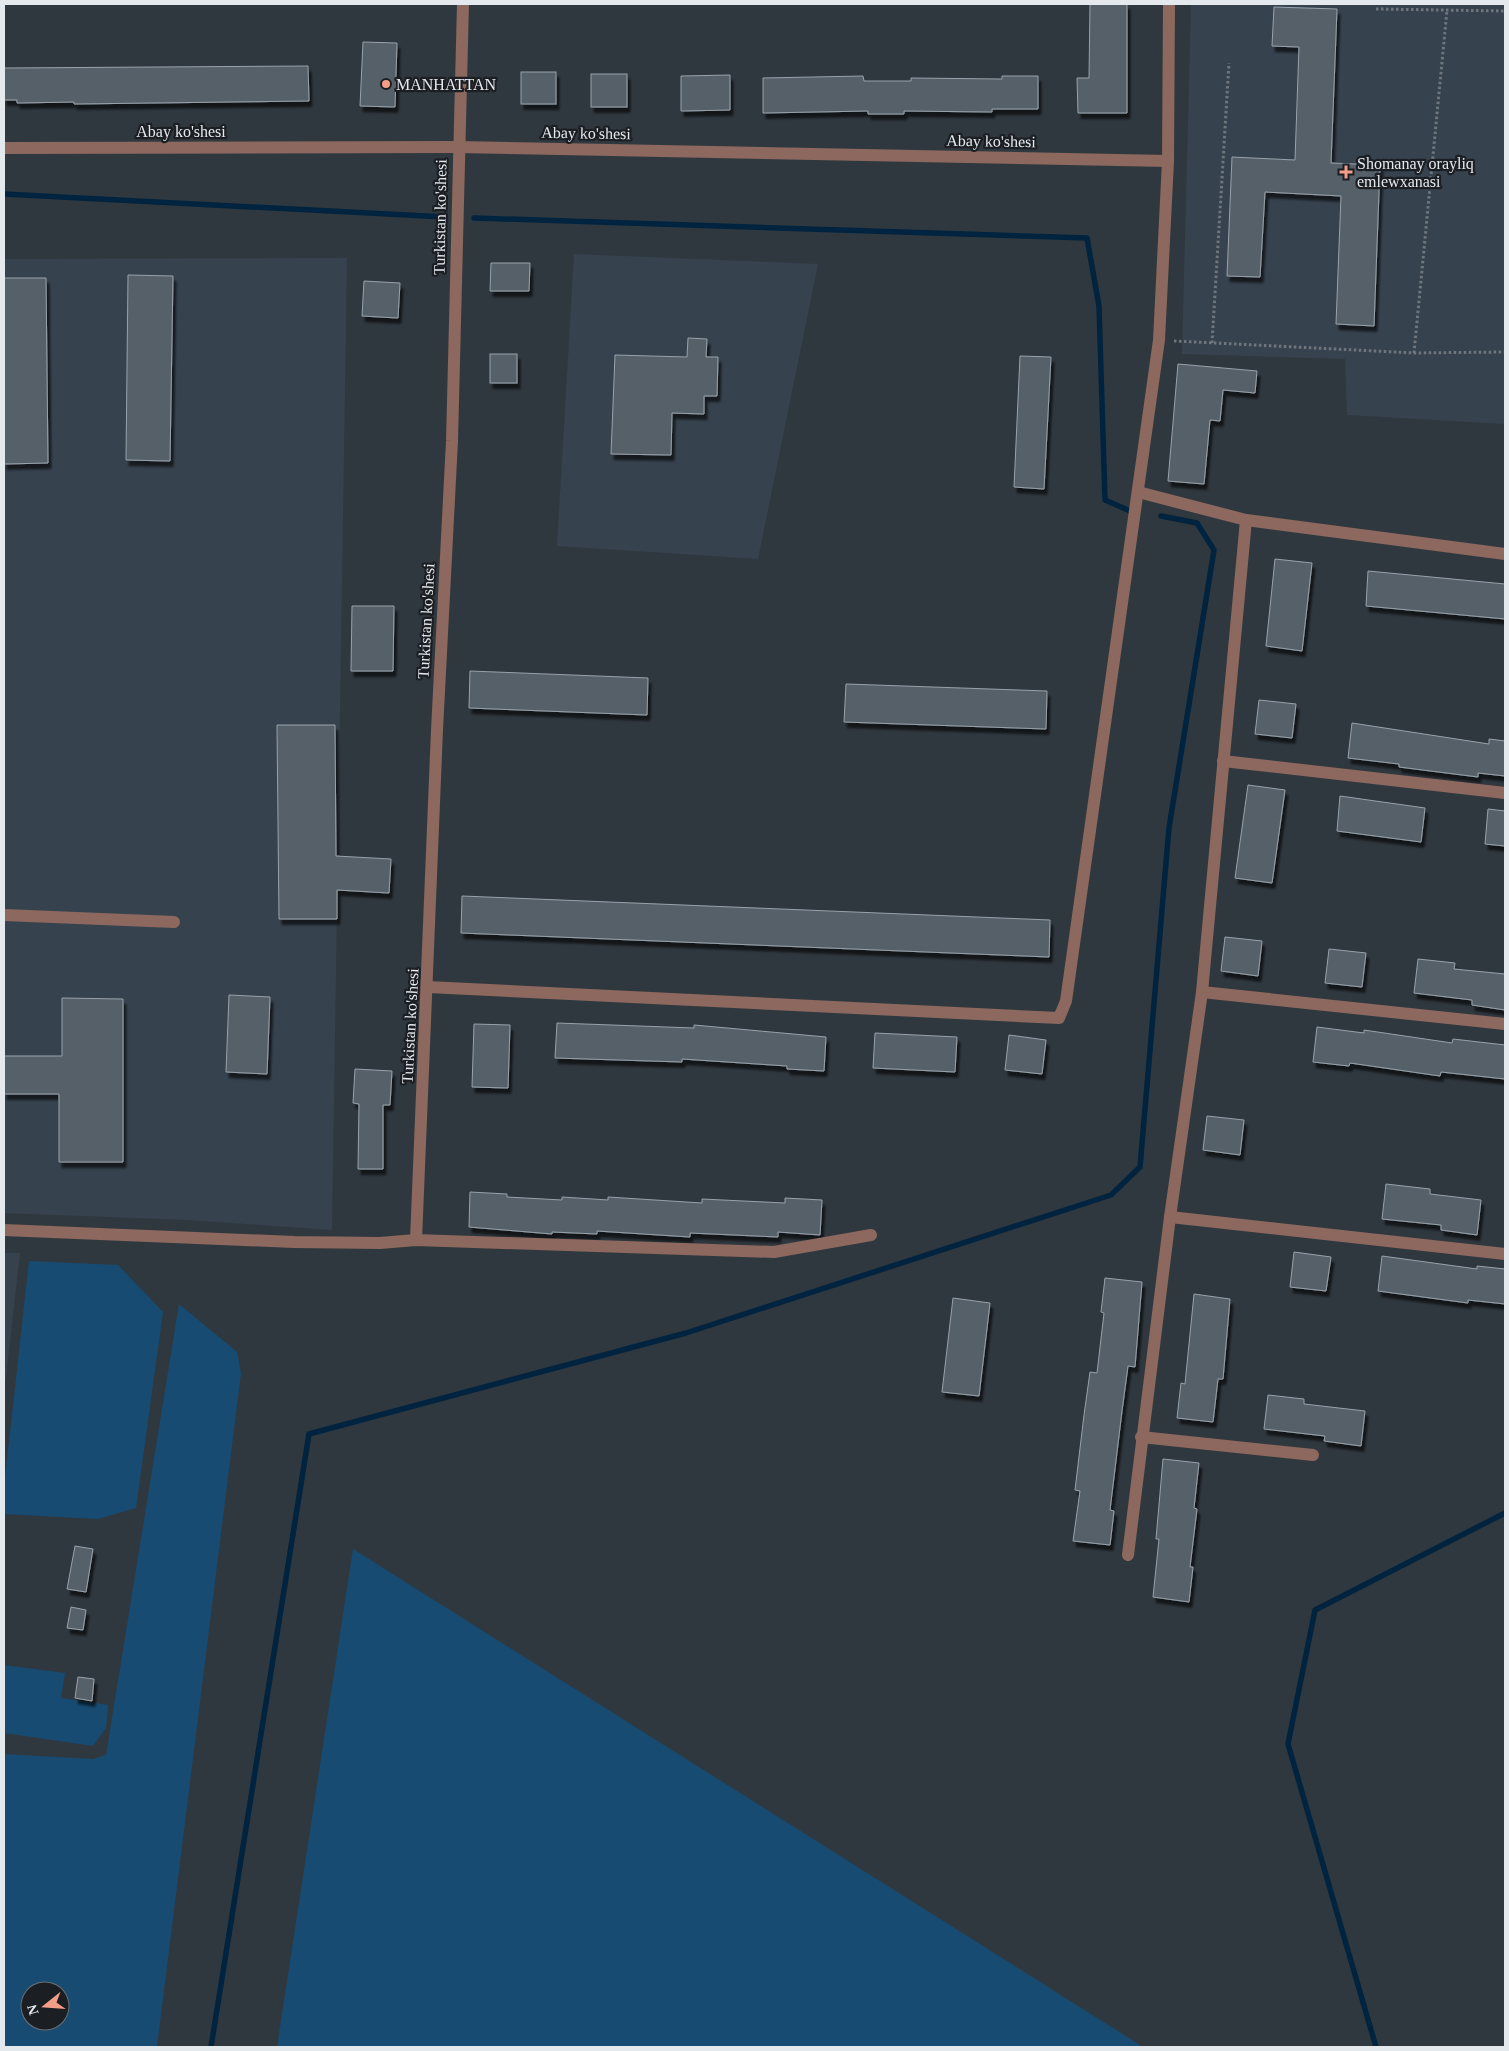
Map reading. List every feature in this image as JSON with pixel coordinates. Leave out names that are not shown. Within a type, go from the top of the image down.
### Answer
[{"type":"street","name":"Turkistan ko'shesi","points":[[416,1240],[428,987],[437,730],[452,441],[463,4]]},
{"type":"street","points":[[428,987],[1058,1018],[1066,1001],[1159,340],[1168,161],[1169,4]]},
{"type":"street","name":"Abay ko'shesi","points":[[4,148],[458,147],[1168,161]]},
{"type":"street","points":[[1138,492],[1246,520],[1505,554]]},
{"type":"street","points":[[1128,1555],[1141,1437],[1202,992],[1246,520]]},
{"type":"street","points":[[1223,761],[1505,793]]},
{"type":"street","points":[[4,915],[174,922]]},
{"type":"street","points":[[1202,992],[1505,1024]]},
{"type":"street","points":[[1170,1217],[1505,1254]]},
{"type":"street","points":[[4,1230],[294,1242],[380,1244],[416,1240],[774,1252],[871,1235]]},
{"type":"street","points":[[1141,1437],[1313,1455]]},
{"type":"path","points":[[1376,9],[1505,11]]},
{"type":"path","points":[[1414,353],[1447,10]]},
{"type":"path","points":[[1212,343],[1229,63]]},
{"type":"path","points":[[1159,340],[1414,353],[1505,352]]},
{"type":"shaded area","name":"Shomanay orayliq emlewxanasi","points":[[1191,4],[1505,4],[1505,424],[1347,415],[1345,359],[1182,354]]},
{"type":"shaded area","points":[[574,254],[818,264],[758,559],[557,546]]},
{"type":"shaded area","points":[[347,258],[332,1230],[188,1220],[4,1213],[4,259]]},
{"type":"shaded area","points":[[4,1253],[20,1253],[4,1394]]},
{"type":"shaded area","points":[[29,1261],[118,1265],[163,1312],[136,1508],[98,1519],[4,1514],[4,1487]]},
{"type":"shaded area","points":[[179,1304],[237,1352],[241,1373],[157,2047],[4,2047],[4,1754],[93,1759],[106,1755]]},
{"type":"shaded area","points":[[353,1549],[1140,2045],[1140,2047],[277,2047]]},
{"type":"shaded area","points":[[4,1665],[65,1673],[61,1698],[108,1705],[106,1728],[93,1746],[4,1733]]},
{"type":"building","points":[[1090,4],[1127,4],[1127,113],[1078,113],[1077,78],[1089,78]]},
{"type":"building","points":[[1274,7],[1337,9],[1331,163],[1380,165],[1374,326],[1336,324],[1341,196],[1265,192],[1260,277],[1227,276],[1232,157],[1295,160],[1299,47],[1272,46]]},
{"type":"building","points":[[363,42],[397,43],[395,107],[360,106]]},
{"type":"building","points":[[308,66],[309,101],[74,104],[74,102],[17,103],[17,100],[4,100],[4,68]]},
{"type":"building","points":[[521,72],[556,72],[556,104],[521,104]]},
{"type":"building","points":[[591,74],[627,74],[627,107],[591,107]]},
{"type":"building","points":[[730,75],[730,110],[681,111],[681,76]]},
{"type":"building","points":[[863,76],[864,81],[911,81],[911,78],[1002,79],[1002,76],[1038,76],[1038,109],[992,109],[992,112],[904,111],[904,114],[868,114],[868,111],[763,113],[763,78]]},
{"type":"building","points":[[491,263],[530,263],[529,291],[490,291]]},
{"type":"building","points":[[128,275],[173,276],[170,461],[126,460]]},
{"type":"building","points":[[4,278],[46,278],[48,463],[4,464]]},
{"type":"building","points":[[364,281],[400,283],[398,318],[362,316]]},
{"type":"building","points":[[688,338],[707,339],[706,357],[718,357],[717,396],[704,396],[704,414],[672,413],[671,455],[611,454],[615,355],[687,357]]},
{"type":"building","points":[[490,354],[517,354],[517,383],[490,383]]},
{"type":"building","points":[[1020,356],[1051,357],[1044,489],[1014,487]]},
{"type":"building","points":[[1178,364],[1257,371],[1255,393],[1223,390],[1220,421],[1210,420],[1204,484],[1168,481]]},
{"type":"building","points":[[1275,559],[1312,563],[1302,651],[1266,646]]},
{"type":"building","points":[[1368,571],[1505,584],[1505,619],[1366,606]]},
{"type":"building","points":[[352,606],[394,606],[393,671],[351,671]]},
{"type":"building","points":[[470,671],[648,678],[647,715],[469,708]]},
{"type":"building","points":[[846,684],[1047,691],[1046,729],[844,722]]},
{"type":"building","points":[[1259,700],[1296,704],[1292,738],[1255,734]]},
{"type":"building","points":[[1352,723],[1489,744],[1489,739],[1505,741],[1505,776],[1478,773],[1478,777],[1399,767],[1399,764],[1348,758]]},
{"type":"building","points":[[277,725],[335,725],[336,856],[391,859],[389,893],[337,890],[337,919],[279,919]]},
{"type":"building","points":[[1248,785],[1285,790],[1272,883],[1235,878]]},
{"type":"building","points":[[1340,796],[1425,808],[1421,842],[1337,831]]},
{"type":"building","points":[[1488,809],[1505,811],[1505,846],[1485,844]]},
{"type":"building","points":[[462,896],[1050,920],[1049,957],[461,933]]},
{"type":"building","points":[[1225,937],[1262,941],[1258,976],[1221,971]]},
{"type":"building","points":[[1329,949],[1366,953],[1362,987],[1325,983]]},
{"type":"building","points":[[1418,959],[1455,963],[1454,969],[1505,974],[1505,1010],[1472,1005],[1472,1000],[1414,993]]},
{"type":"building","points":[[229,995],[270,997],[267,1074],[226,1072]]},
{"type":"building","points":[[62,998],[123,999],[123,1162],[59,1162],[59,1094],[4,1094],[4,1056],[62,1056]]},
{"type":"building","points":[[557,1023],[694,1028],[694,1025],[826,1037],[824,1071],[787,1069],[787,1066],[682,1059],[682,1062],[555,1058]]},
{"type":"building","points":[[474,1024],[510,1025],[508,1088],[472,1087]]},
{"type":"building","points":[[1317,1027],[1364,1033],[1364,1030],[1452,1043],[1453,1039],[1505,1045],[1505,1079],[1441,1072],[1440,1076],[1350,1063],[1349,1066],[1313,1062]]},
{"type":"building","points":[[875,1033],[957,1037],[955,1072],[873,1068]]},
{"type":"building","points":[[1009,1035],[1046,1040],[1042,1074],[1005,1070]]},
{"type":"building","points":[[355,1069],[392,1071],[390,1105],[383,1105],[383,1169],[358,1169],[359,1104],[353,1103]]},
{"type":"building","points":[[1207,1116],[1244,1120],[1240,1155],[1203,1150]]},
{"type":"building","points":[[1386,1184],[1430,1189],[1430,1194],[1481,1200],[1477,1235],[1441,1230],[1441,1225],[1382,1219]]},
{"type":"building","points":[[470,1192],[507,1194],[507,1197],[562,1200],[562,1197],[608,1200],[608,1197],[702,1203],[702,1199],[785,1203],[785,1198],[822,1200],[820,1235],[778,1232],[778,1237],[690,1233],[690,1237],[597,1231],[597,1234],[552,1232],[552,1234],[469,1227]]},
{"type":"building","points":[[1294,1252],[1331,1257],[1326,1291],[1290,1287]]},
{"type":"building","points":[[1382,1256],[1477,1269],[1477,1266],[1505,1269],[1505,1304],[1468,1300],[1468,1303],[1378,1291]]},
{"type":"building","points":[[1105,1278],[1142,1282],[1135,1367],[1128,1366],[1122,1411],[1110,1510],[1114,1511],[1110,1545],[1073,1541],[1080,1491],[1075,1490],[1084,1415],[1090,1372],[1097,1373],[1104,1313],[1101,1312]]},
{"type":"building","points":[[1194,1294],[1230,1299],[1223,1379],[1218,1379],[1213,1422],[1177,1418],[1181,1383],[1185,1384]]},
{"type":"building","points":[[953,1298],[990,1303],[979,1396],[942,1392]]},
{"type":"building","points":[[1268,1395],[1304,1399],[1304,1404],[1365,1411],[1361,1446],[1324,1441],[1325,1436],[1264,1429]]},
{"type":"building","points":[[1163,1459],[1199,1463],[1194,1508],[1197,1509],[1190,1567],[1193,1567],[1189,1602],[1153,1597],[1159,1539],[1156,1539]]},
{"type":"building","points":[[75,1546],[93,1549],[86,1592],[67,1589]]},
{"type":"building","points":[[71,1607],[86,1610],[83,1630],[67,1628]]},
{"type":"building","points":[[78,1677],[94,1679],[92,1701],[75,1698]]},
{"type":"waterway","points":[[4,194],[445,217]]},
{"type":"waterway","points":[[474,218],[1087,238],[1099,306],[1105,500],[1130,511]]},
{"type":"waterway","points":[[211,2047],[309,1434],[686,1333],[1111,1195],[1140,1167],[1169,828],[1214,550],[1197,523],[1161,516]]},
{"type":"waterway","points":[[1376,2047],[1288,1744],[1315,1610],[1505,1513]]},
{"type":"place","name":"MANHATTAN","points":[[386,84]]},
{"type":"place","name":"Shomanay orayliq emlewxanasi","points":[[1346,172]]}]
